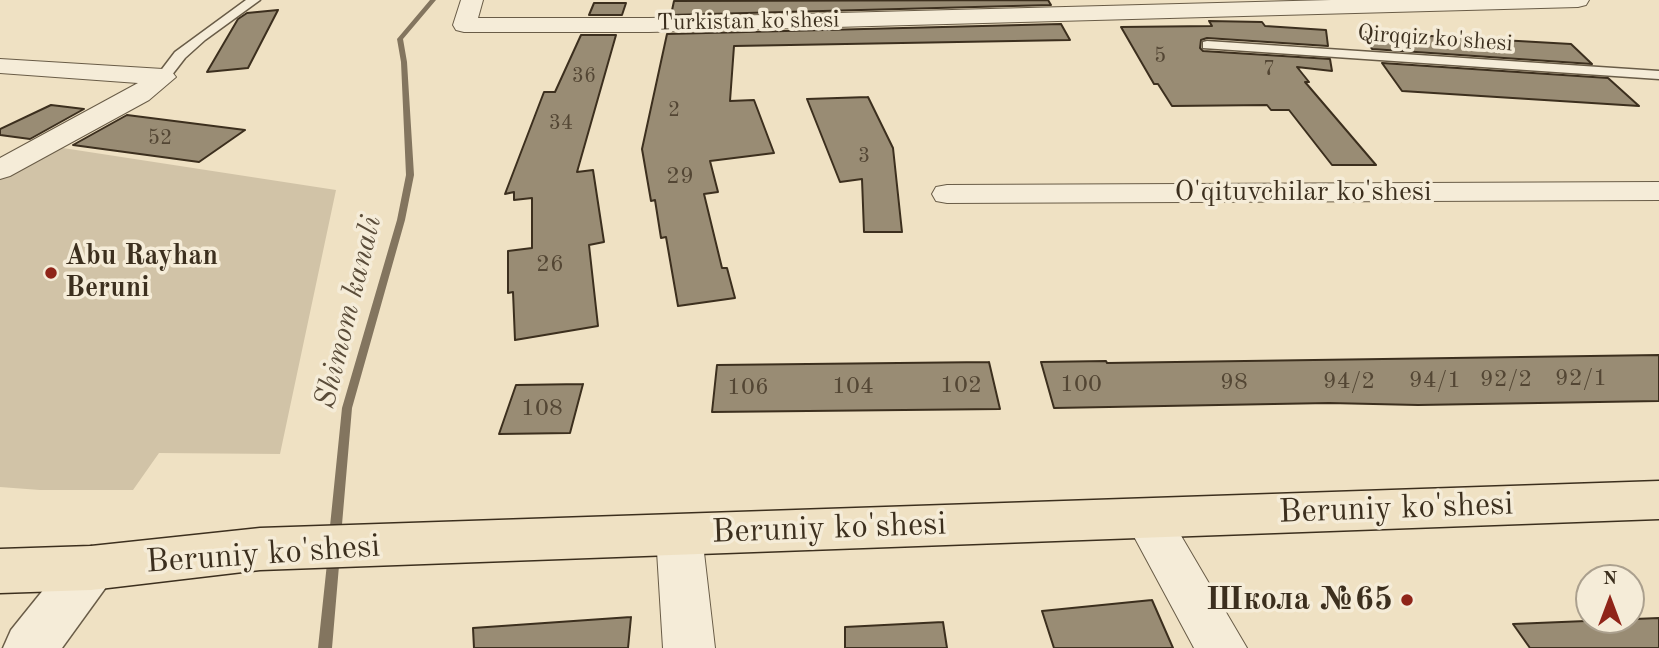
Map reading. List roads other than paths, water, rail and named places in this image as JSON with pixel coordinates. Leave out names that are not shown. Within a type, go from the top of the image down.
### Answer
[{"type":"main road","name":"Beruniy ko'shesi","points":[[0,571],[91,568],[260,549],[1659,500]]},
{"type":"street","name":"Turkistan ko'shesi","points":[[472,0],[464,24],[649,25],[1118,6],[1578,0]]},
{"type":"street","points":[[0,66],[163,76]]},
{"type":"street","points":[[0,170],[140,94],[163,76]]},
{"type":"street","name":"O'qituvchilar ko'shesi","points":[[947,194],[1659,191]]},
{"type":"street","points":[[1147,518],[1222,648]]},
{"type":"street","points":[[678,535],[689,648]]},
{"type":"street","points":[[30,648],[91,568]]},
{"type":"lane","points":[[163,76],[180,55],[201,37],[254,0]]},
{"type":"lane","name":"Qirqqiz ko'shesi","points":[[1207,46],[1659,75]]},
{"type":"waterway","name":"Shimom kanali","points":[[335,536],[347,408],[401,220],[410,175],[404,62],[400,39],[433,0]]},
{"type":"waterway","name":"Shimom kanali","points":[[325,648],[334,554]]},
{"type":"place","name":"Abu Rayhan Beruni","points":[[51,273]]},
{"type":"place","name":"Школа №65","points":[[1407,600]]}]
